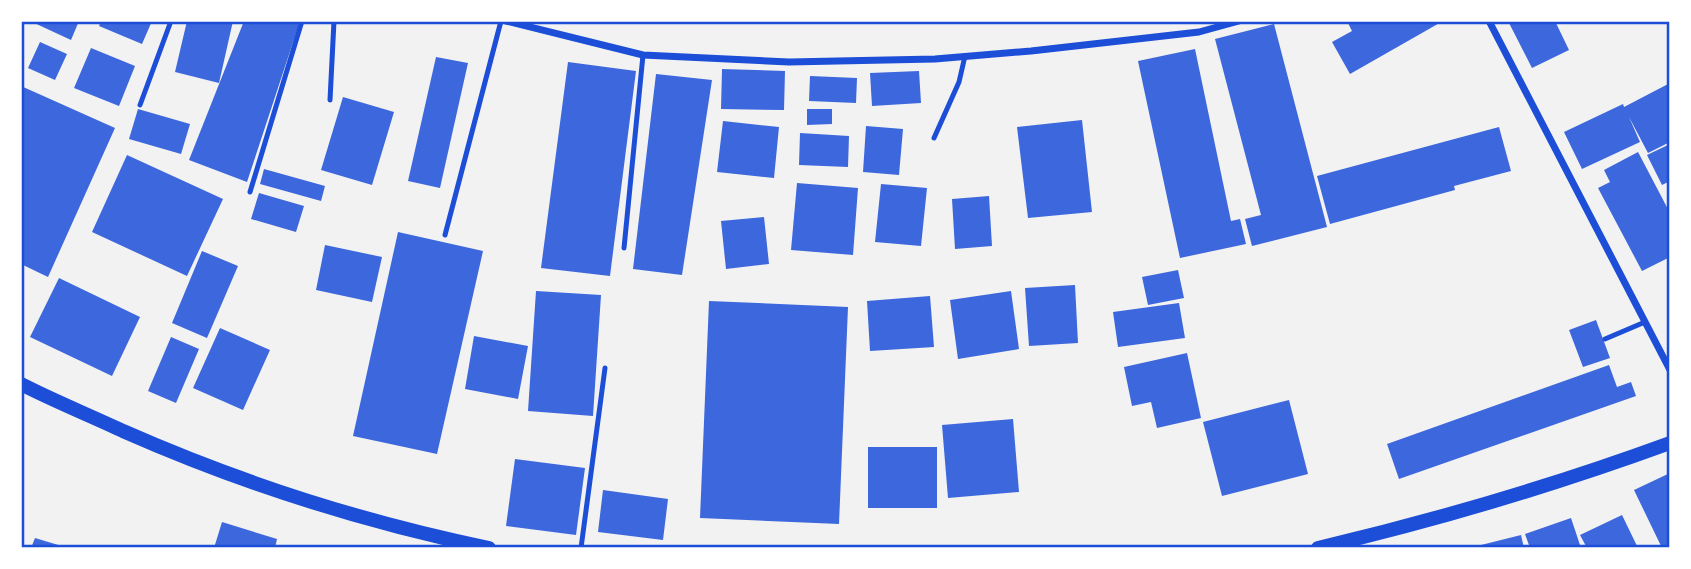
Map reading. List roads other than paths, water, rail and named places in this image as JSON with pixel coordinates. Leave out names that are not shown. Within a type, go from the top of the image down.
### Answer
[{"type":"main road","points":[[21,384],[166,450],[270,489],[408,530],[489,548]]},
{"type":"main road","points":[[1318,548],[1429,520],[1530,490],[1670,443]]},
{"type":"street","points":[[504,21],[643,55],[789,62],[965,57],[1031,51],[1199,32],[1239,21]]},
{"type":"street","points":[[1489,21],[1670,370]]},
{"type":"lane","points":[[140,105],[171,21]]},
{"type":"lane","points":[[250,192],[302,21]]},
{"type":"lane","points":[[330,100],[334,21]]},
{"type":"lane","points":[[445,235],[504,21]]},
{"type":"lane","points":[[624,248],[643,55]]},
{"type":"lane","points":[[934,138],[959,82],[965,57]]},
{"type":"lane","points":[[1605,339],[1645,322]]},
{"type":"lane","points":[[581,548],[606,368]]}]
